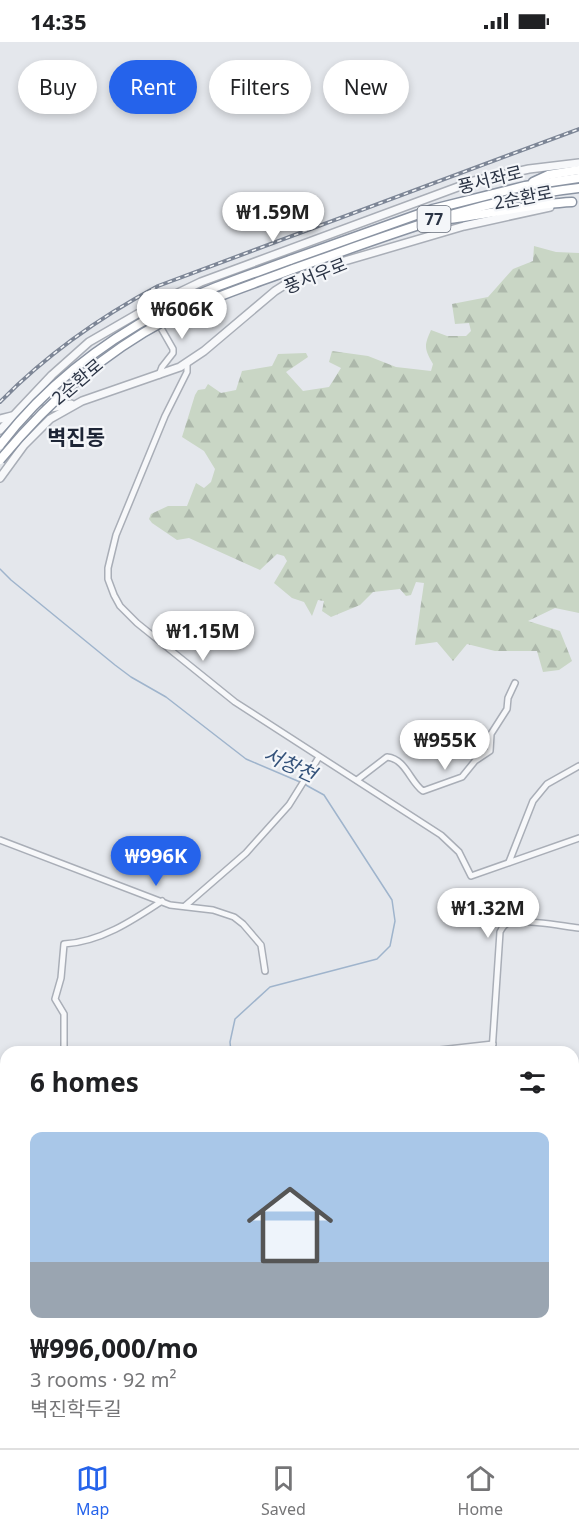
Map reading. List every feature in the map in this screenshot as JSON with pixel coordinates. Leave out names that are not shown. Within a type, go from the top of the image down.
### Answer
[{"type":"highway","points":[[525,186],[548,175],[579,170]]},
{"type":"highway","name":"2순환로","points":[[0,445],[30,410],[63,378],[123,334],[187,300],[434,208],[525,186],[579,178]]},
{"type":"highway","name":"2순환로","points":[[0,460],[54,400],[86,372],[129,342],[185,311],[293,269],[428,221],[539,192],[579,188]]},
{"type":"highway","points":[[428,221],[484,215],[541,203],[576,202]]},
{"type":"street","name":"풍서좌로","points":[[0,430],[52,375],[89,342],[149,307],[201,282],[474,181],[518,171],[579,163]]},
{"type":"street","name":"풍서우로","points":[[1,476],[50,419],[82,401],[186,364],[275,291],[294,279],[331,265],[464,226],[576,202]]},
{"type":"street","points":[[149,307],[173,349],[173,353],[159,375]]},
{"type":"street","points":[[186,364],[187,372],[165,416],[116,535],[108,563],[110,586],[120,606],[145,630],[235,702],[441,835],[459,852],[471,876],[579,838]]},
{"type":"street","points":[[0,418],[82,401]]},
{"type":"street","points":[[33,412],[39,420],[34,435]]},
{"type":"street","points":[[0,445],[8,459],[1,476]]},
{"type":"street","points":[[357,780],[387,758],[393,758],[410,773],[423,791],[462,777],[475,761],[490,751],[491,734],[507,709],[508,698],[515,683]]},
{"type":"street","points":[[185,906],[246,853],[289,805],[319,757]]},
{"type":"street","points":[[509,862],[533,801],[547,784],[579,766]]},
{"type":"street","points":[[0,840],[162,902],[179,907],[185,906],[227,914],[243,924],[261,945],[265,971]]},
{"type":"street","points":[[64,1046],[64,1014],[55,999],[61,978],[64,944],[78,943],[108,933],[162,902]]},
{"type":"street","points":[[475,1046],[493,1044],[500,932],[504,925],[510,922],[524,922],[579,928]]},
{"type":"green space","points":[[534,246],[556,252],[579,253],[579,613],[555,608],[528,621],[560,631],[572,661],[559,670],[543,672],[537,651],[495,651],[467,644],[453,661],[437,642],[415,645],[424,583],[416,582],[411,595],[406,596],[400,589],[373,592],[360,605],[331,617],[322,611],[324,601],[318,600],[312,616],[304,602],[292,598],[274,583],[287,561],[284,556],[277,554],[260,570],[189,538],[177,540],[149,519],[151,514],[168,506],[187,506],[196,483],[204,488],[211,482],[215,469],[204,451],[182,437],[198,390],[205,389],[208,384],[221,393],[236,390],[242,371],[272,366],[278,354],[306,353],[308,357],[286,372],[303,391],[329,387],[341,368],[329,362],[332,351],[368,356],[396,367],[431,371],[433,364],[426,347],[431,330],[447,336],[466,336],[471,331],[469,323],[455,324],[452,304],[488,297],[513,269],[533,261]]},
{"type":"waterway","name":"서창천","points":[[0,569],[115,665],[166,697],[246,759],[300,782]]},
{"type":"waterway","name":"서창천","points":[[230,1046],[235,1019],[270,987],[377,959],[390,946],[395,921],[392,900],[324,795],[304,784]]},
{"type":"railway","points":[[0,402],[36,368],[74,338],[158,286],[579,129]]},
{"type":"district","name":"벽진동","points":[[76,437]]}]
